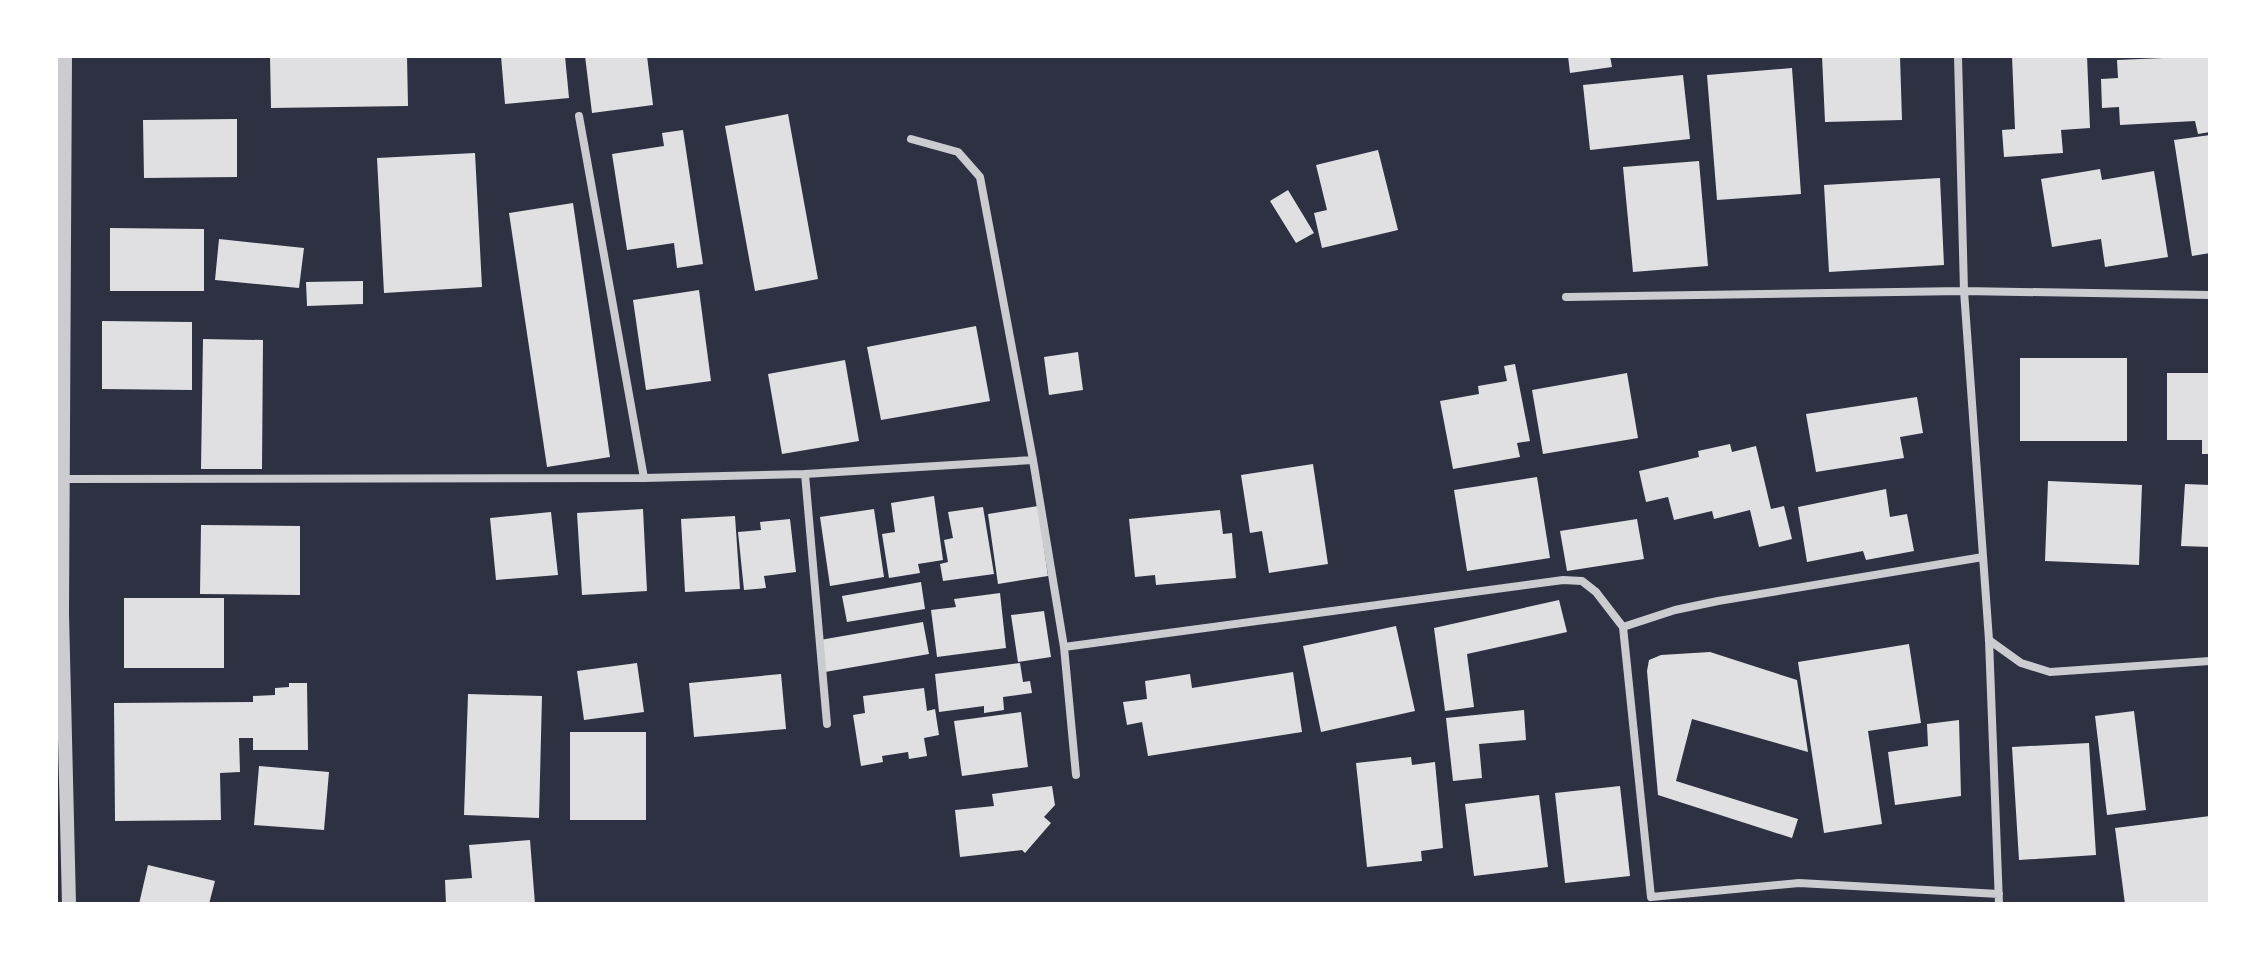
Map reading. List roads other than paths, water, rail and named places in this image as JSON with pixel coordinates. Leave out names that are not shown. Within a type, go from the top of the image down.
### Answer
[{"type":"street","points":[[64,894],[59,479],[65,56]]},
{"type":"street","points":[[1064,647],[1563,580],[1582,581],[1596,592],[1623,627],[1651,897],[1799,883],[1999,899],[1989,640],[1964,291],[1958,56]]},
{"type":"street","points":[[579,116],[644,478]]},
{"type":"street","points":[[911,139],[958,152],[980,177],[1064,647],[1076,775]]},
{"type":"street","points":[[1566,297],[1964,291],[2210,295]]},
{"type":"street","points":[[59,479],[644,478],[805,474],[1033,460]]},
{"type":"street","points":[[805,474],[827,724]]},
{"type":"street","points":[[1623,627],[1675,610],[1718,601],[1983,557]]},
{"type":"street","points":[[1989,640],[2021,663],[2050,672],[2210,661]]}]
